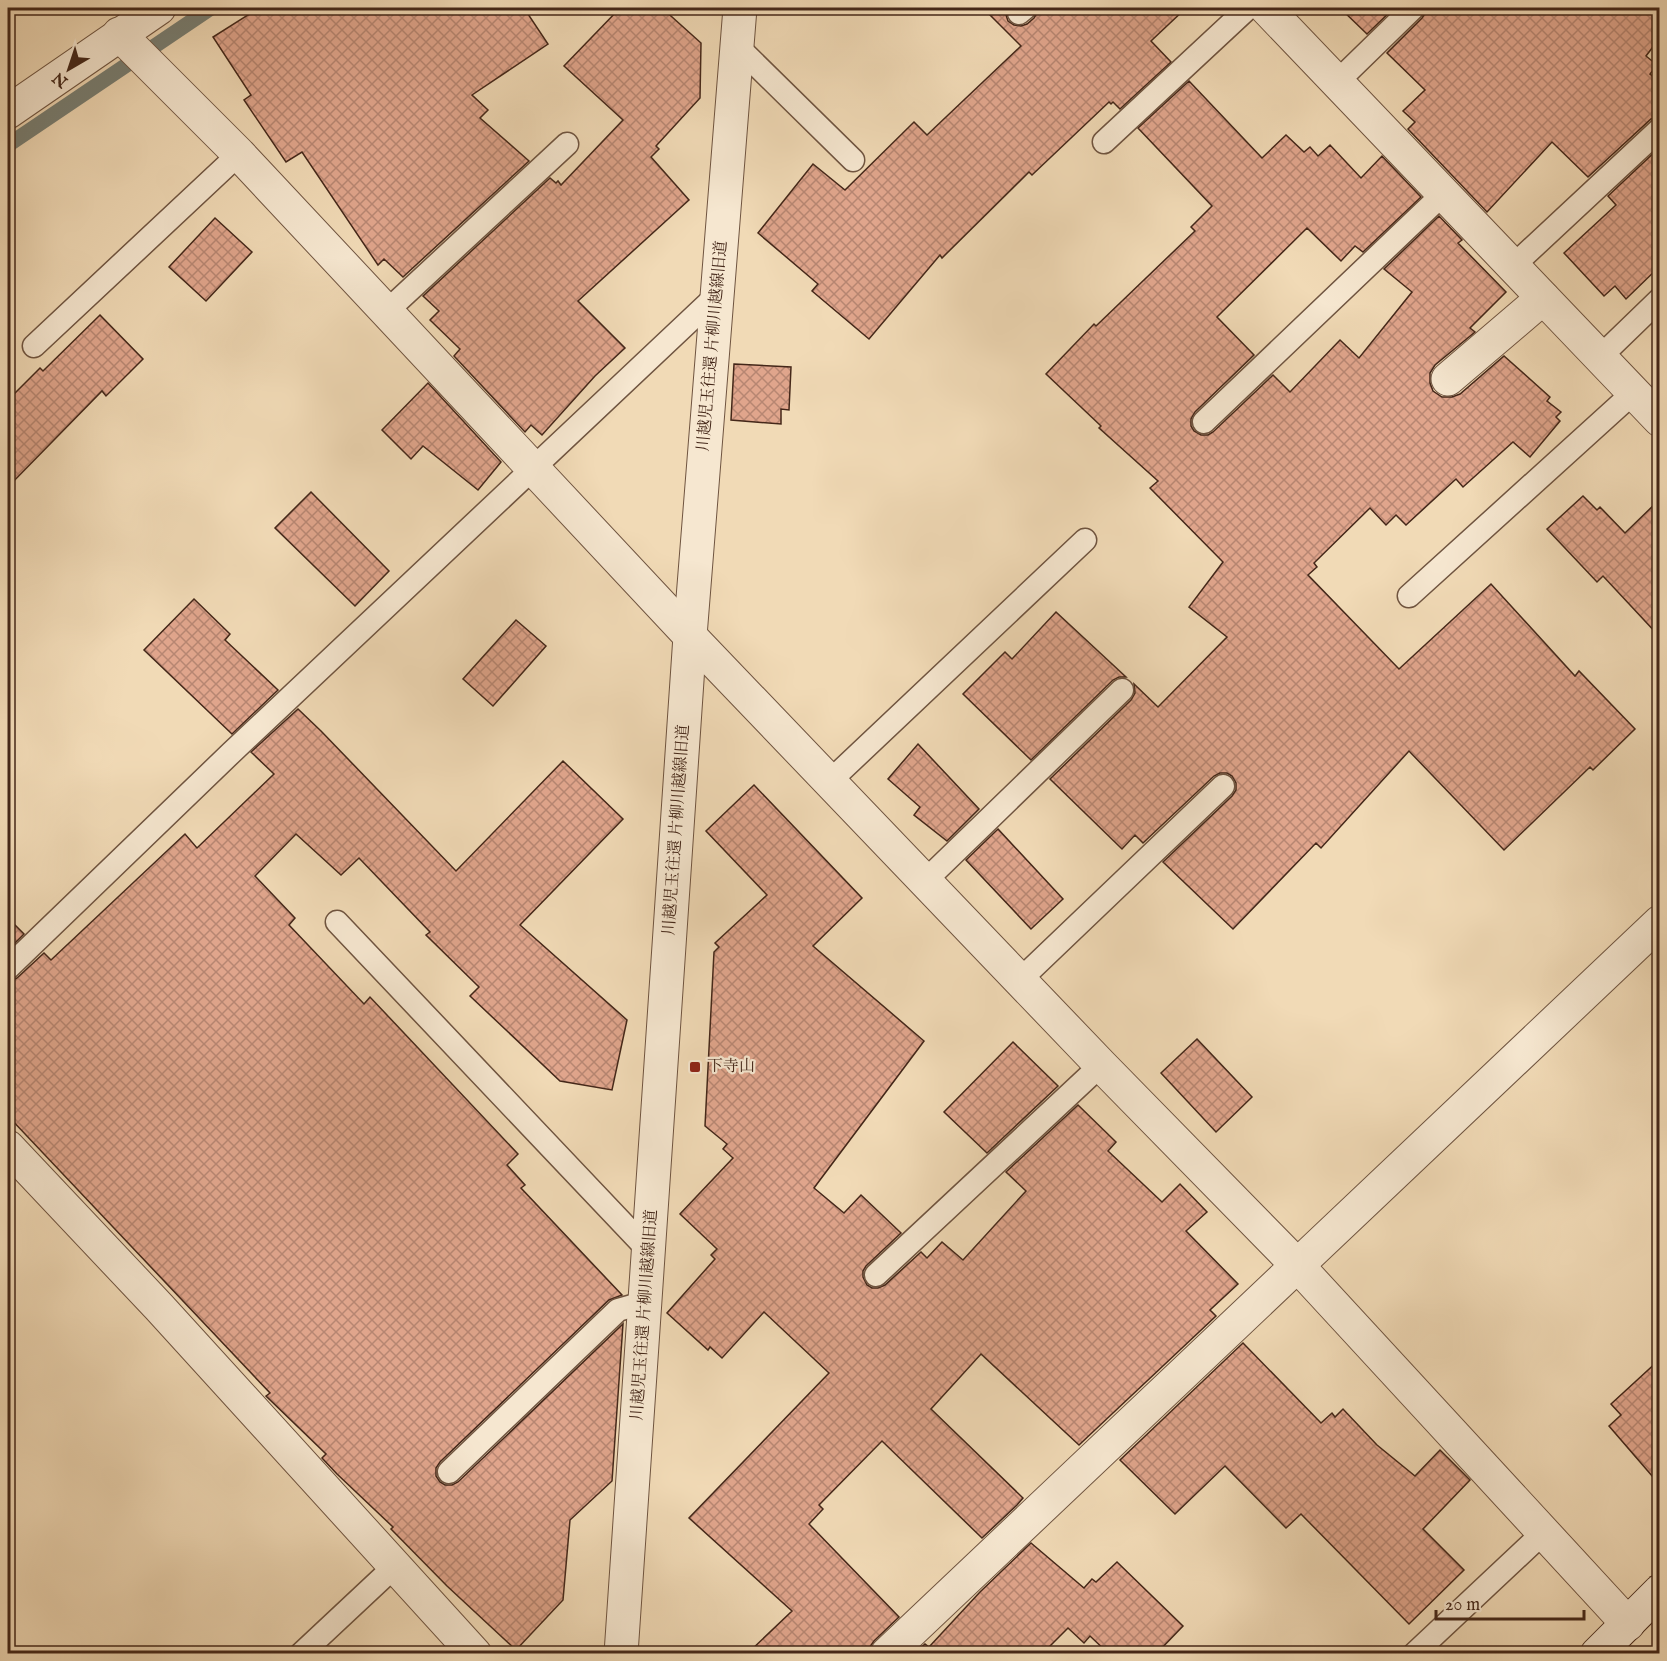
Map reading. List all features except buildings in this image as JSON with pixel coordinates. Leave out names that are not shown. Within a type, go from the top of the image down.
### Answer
[{"type":"street","points":[[8,112],[159,8]]},
{"type":"street","name":"川越児玉往還 片柳川越線旧道","points":[[621,1653],[690,636],[740,8]]},
{"type":"street","points":[[1266,8],[1659,420]]},
{"type":"street","points":[[119,34],[239,154],[829,782],[1297,1265],[1628,1624]]},
{"type":"street","points":[[1448,379],[1543,298]]},
{"type":"street","points":[[887,1653],[1659,921]]},
{"type":"street","points":[[8,1147],[159,1307],[476,1653]]},
{"type":"street","points":[[1596,1653],[1659,1591]]},
{"type":"lane","points":[[1104,142],[1248,8]]},
{"type":"lane","points":[[1337,82],[1413,8]]},
{"type":"lane","points":[[737,46],[853,160]]},
{"type":"lane","points":[[1513,266],[1659,129]]},
{"type":"lane","points":[[387,311],[567,144]]},
{"type":"lane","points":[[34,346],[239,154]]},
{"type":"lane","points":[[1204,422],[1443,194]]},
{"type":"lane","points":[[8,968],[532,467],[717,295]]},
{"type":"lane","points":[[1599,358],[1659,299]]},
{"type":"lane","points":[[1409,596],[1633,393]]},
{"type":"lane","points":[[829,782],[1085,540]]},
{"type":"lane","points":[[925,881],[1122,690]]},
{"type":"lane","points":[[1020,980],[1223,786]]},
{"type":"lane","points":[[337,922],[649,1251]]},
{"type":"lane","points":[[876,1275],[1101,1065]]},
{"type":"lane","points":[[449,1472],[618,1310],[646,1302]]},
{"type":"lane","points":[[1414,1653],[1543,1533]]},
{"type":"lane","points":[[301,1653],[395,1566]]},
{"type":"waterway","points":[[8,145],[211,8]]},
{"type":"place","name":"下寺山","points":[[695,1067]]}]
